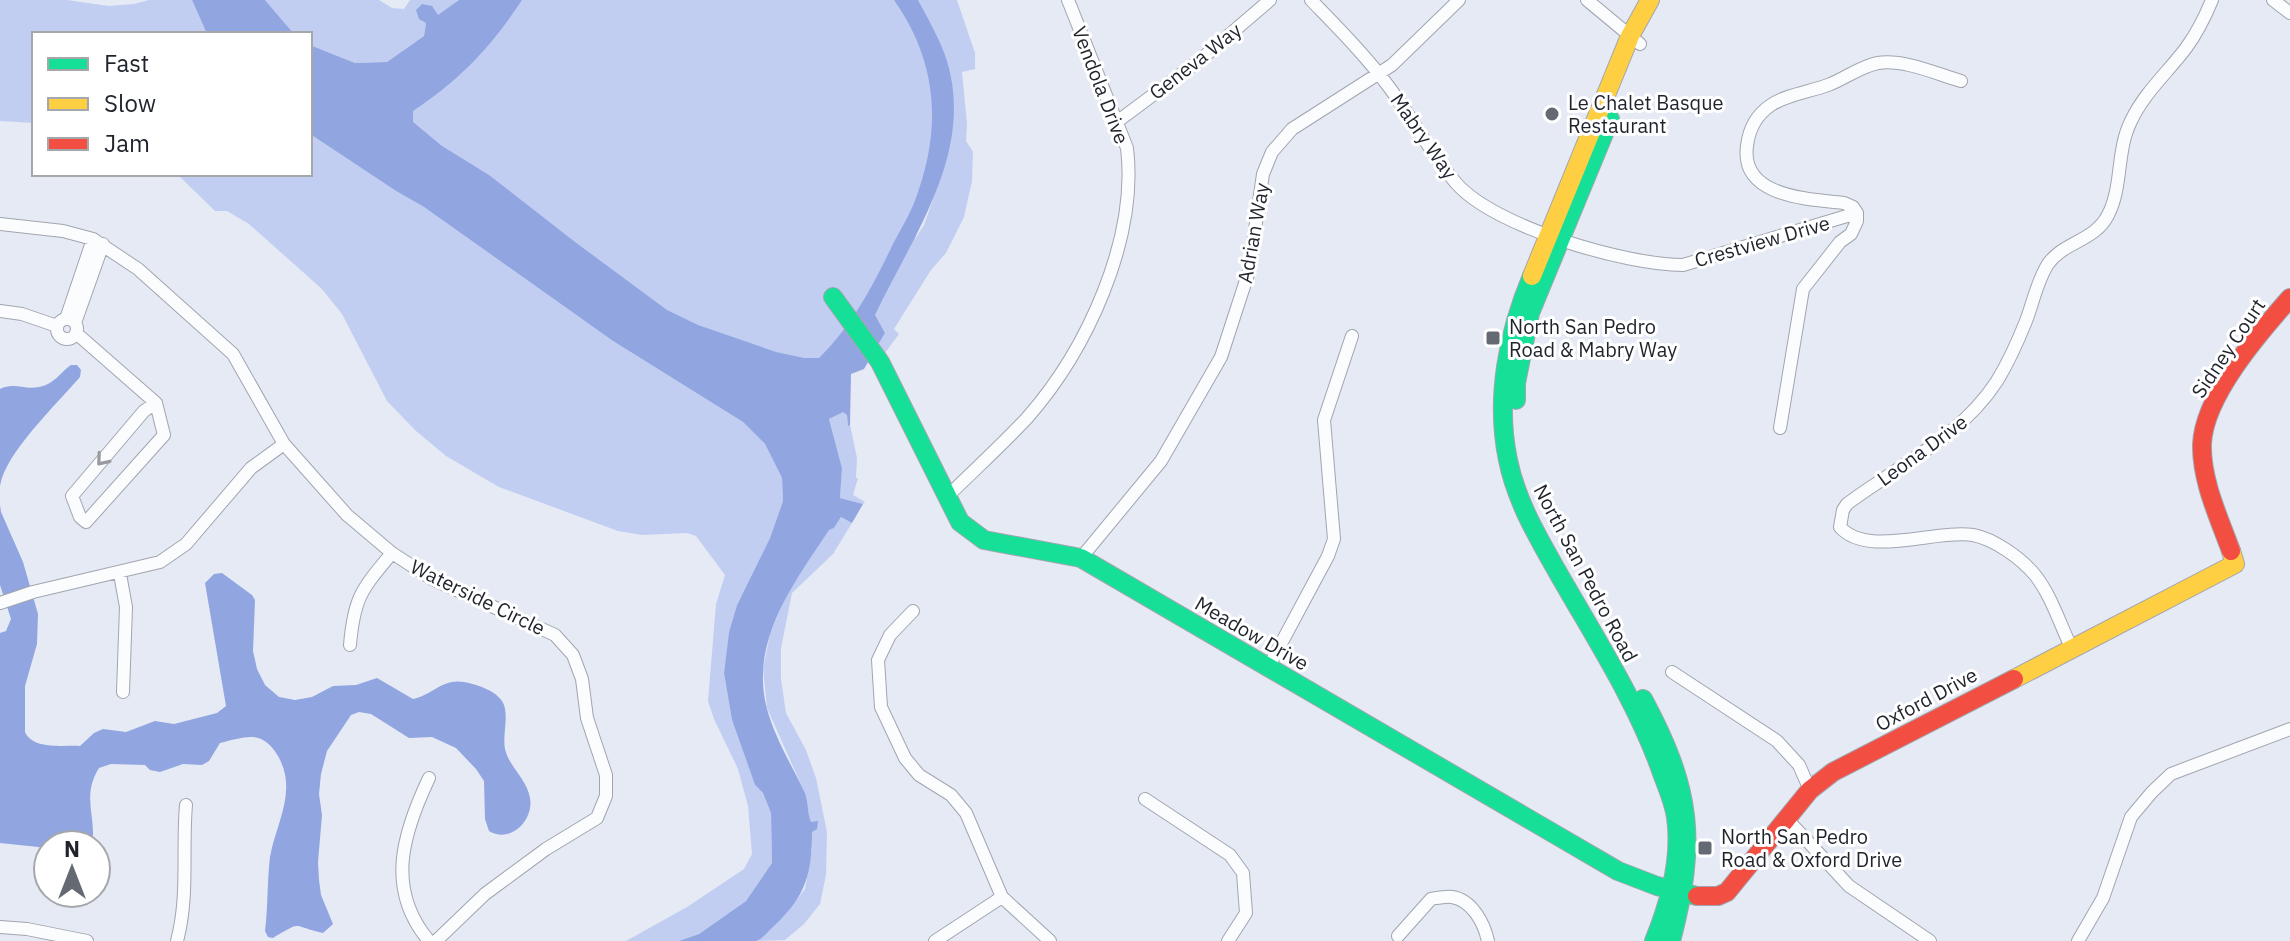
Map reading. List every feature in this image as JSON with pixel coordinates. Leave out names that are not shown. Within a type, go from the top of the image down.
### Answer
[{"type":"street","name":"Vendola Drive","points":[[948,496],[1028,417],[1064,368],[1102,298],[1122,239],[1130,174],[1127,148],[1068,0]]},
{"type":"street","name":"Geneva Way","points":[[1118,121],[1200,60],[1270,0]]},
{"type":"street","name":"Mabry Way","points":[[1311,0],[1379,74],[1457,184],[1484,207],[1555,237]]},
{"type":"street","name":"Adrian Way","points":[[1081,558],[1161,461],[1221,357],[1249,271],[1263,174],[1272,152],[1292,129],[1392,65],[1459,0]]},
{"type":"street","points":[[1587,0],[1635,40]]},
{"type":"street","name":"North San Pedro Road","points":[[1650,0],[1555,237],[1518,309],[1504,381],[1504,422],[1508,459],[1522,507],[1639,716],[1658,756],[1676,814],[1678,891],[1671,941]]},
{"type":"street","name":"North San Pedro Road","points":[[1635,40],[1664,0]]},
{"type":"street","name":"Leona Drive","points":[[2071,647],[2035,575],[1988,539],[1956,534],[1895,541],[1855,539],[1840,527],[1840,519],[1847,504],[1953,432],[1970,416],[1997,381],[2050,262],[2058,254],[2092,235],[2109,214],[2115,198],[2121,147],[2131,119],[2199,29],[2212,0]]},
{"type":"street","points":[[2273,0],[2290,13]]},
{"type":"street","name":"Crestview Drive","points":[[1555,237],[1659,265],[1683,265],[1857,213],[1844,203],[1784,193],[1767,187],[1753,176],[1748,168],[1746,148],[1749,133],[1758,116],[1772,104],[1794,94],[1826,86],[1877,63],[1898,64],[1961,81]]},
{"type":"street","points":[[1780,428],[1803,289],[1840,242],[1851,234],[1857,213]]},
{"type":"street","name":"Waterside Circle","points":[[0,224],[63,231],[98,242],[138,269],[233,354],[284,444],[347,515],[392,553],[432,579],[555,635],[573,655],[582,679],[587,718],[606,775],[606,796],[597,818],[546,849],[485,894],[436,941]]},
{"type":"street","points":[[68,325],[98,242]]},
{"type":"street","name":"Meadow Drive","points":[[833,297],[880,362],[960,522],[984,540],[1081,558],[1618,871],[1678,891]]},
{"type":"street","name":"Sidney Court","points":[[2235,564],[2206,471],[2203,433],[2208,416],[2260,332],[2290,298]]},
{"type":"street","points":[[0,311],[68,325],[156,403],[164,435],[86,522],[80,517],[72,496],[144,411],[156,403]]},
{"type":"street","points":[[1268,668],[1328,556],[1334,539],[1324,420],[1352,336]]},
{"type":"street","points":[[2,602],[160,562],[186,544],[251,468],[284,444]]},
{"type":"street","points":[[350,645],[353,612],[360,596],[392,553]]},
{"type":"street","name":"Oxford Drive","points":[[1678,891],[1720,898],[1810,790],[1833,772],[2235,564]]},
{"type":"street","points":[[120,574],[126,607],[123,692]]},
{"type":"street","points":[[913,611],[890,635],[878,660],[881,707],[905,758],[919,775],[951,795],[966,813],[1002,897],[1050,941]]},
{"type":"street","points":[[1672,672],[1777,741],[1799,765],[1810,790]]},
{"type":"street","points":[[2078,941],[2103,898],[2131,817],[2152,792],[2171,774],[2290,729]]},
{"type":"street","points":[[429,778],[409,821],[403,856],[407,901],[414,923],[429,941]]},
{"type":"street","points":[[1145,799],[1230,855],[1243,873],[1246,913],[1228,941]]},
{"type":"street","points":[[177,941],[186,898],[183,842],[186,805]]},
{"type":"street","points":[[1787,819],[1849,886],[1930,941]]},
{"type":"street","name":"North San Pedro Road","points":[[1654,941],[1678,891]]},
{"type":"street","points":[[935,941],[1002,897]]},
{"type":"street","points":[[1398,936],[1431,899],[1452,897],[1468,904],[1485,928],[1488,941]]},
{"type":"street","points":[[0,927],[87,941]]},
{"type":"shaded area","points":[[0,0],[67,0],[109,6],[149,0],[192,0],[206,32],[32,32],[32,123],[0,121]]},
{"type":"shaded area","points":[[265,0],[379,0],[392,8],[404,9],[410,0],[459,0],[426,23],[424,36],[387,62],[355,63],[312,46],[312,32],[292,32]]},
{"type":"shaded area","points":[[466,0],[904,0],[937,41],[918,0],[957,0],[975,53],[975,69],[962,72],[966,141],[973,152],[972,181],[964,217],[946,253],[931,270],[894,329],[899,334],[885,353],[878,345],[885,333],[876,318],[802,404],[531,266],[376,98]],"holes":[[[938,42],[947,62],[953,104],[938,185],[924,225],[915,239],[935,174]]]},
{"type":"shaded area","points":[[312,135],[424,207],[613,341],[743,422],[765,444],[782,478],[783,501],[770,538],[737,605],[729,632],[724,673],[732,720],[755,785],[763,793],[771,813],[772,863],[746,901],[699,934],[679,941],[626,941],[687,907],[744,869],[752,854],[748,806],[738,769],[708,701],[716,604],[725,575],[696,536],[687,533],[642,535],[618,531],[499,487],[446,456],[387,401],[342,314],[322,289],[249,224],[227,211],[215,211],[179,176],[312,176]]},
{"type":"shaded area","points":[[843,411],[850,425],[857,458],[858,478],[853,495],[865,502],[863,504],[840,498],[842,468],[829,419]]},
{"type":"shaded area","points":[[841,517],[852,523],[833,554],[792,593],[781,648],[786,713],[806,750],[816,778],[827,832],[826,875],[820,904],[804,924],[785,940],[756,941],[784,916],[805,889],[812,849],[807,798],[767,708],[763,669],[770,634],[787,593],[829,529],[834,528]]},
{"type":"water","points":[[192,0],[265,0],[292,32],[206,32]]},
{"type":"water","points":[[459,0],[522,0],[474,61],[413,111],[413,122],[442,146],[489,175],[667,310],[698,325],[776,352],[804,358],[819,358],[851,319],[909,214],[923,176],[932,124],[927,73],[909,24],[894,0],[918,0],[947,61],[953,95],[953,129],[946,161],[921,225],[875,315],[885,333],[864,369],[851,374],[850,425],[843,412],[829,419],[842,468],[840,498],[863,504],[852,523],[841,517],[829,530],[789,592],[769,636],[763,684],[767,709],[805,793],[811,822],[818,821],[817,829],[812,832],[811,860],[800,894],[785,914],[756,941],[679,941],[699,934],[746,901],[772,863],[771,813],[763,793],[755,785],[732,720],[724,673],[729,632],[737,605],[770,538],[783,501],[782,478],[765,444],[743,422],[613,341],[424,207],[312,135],[312,46],[355,63],[387,62],[424,36],[426,23],[419,19],[416,10],[422,4],[432,6],[438,15]]},
{"type":"water","points":[[71,365],[77,365],[81,370],[80,377],[21,444],[0,486],[0,389],[44,386]]},
{"type":"water","points":[[0,505],[23,562],[38,614],[37,644],[25,686],[25,732],[35,742],[80,746],[103,729],[126,732],[155,721],[174,724],[217,713],[226,706],[205,583],[214,574],[222,573],[255,600],[253,651],[257,669],[265,685],[279,697],[295,700],[312,697],[333,686],[356,685],[377,678],[413,699],[457,681],[474,684],[495,694],[504,706],[507,755],[530,798],[525,822],[513,832],[505,834],[489,831],[485,819],[484,781],[456,748],[432,737],[409,738],[371,714],[359,712],[351,715],[327,751],[321,774],[319,880],[321,895],[333,924],[323,933],[297,926],[273,938],[268,937],[265,931],[270,857],[284,807],[286,782],[278,756],[272,747],[259,738],[246,737],[220,743],[209,761],[202,765],[183,764],[160,772],[150,770],[145,765],[111,764],[99,768],[91,788],[93,829],[32,829],[32,846],[0,843],[0,633],[6,631],[11,619],[0,585]]},
{"type":"traffic: fast","points":[[1516,400],[1516,383],[1530,313],[1610,119]]},
{"type":"traffic: fast","points":[[1532,276],[1516,320],[1506,366],[1503,413],[1508,460],[1528,517],[1628,697],[1653,749],[1672,801],[1676,817],[1676,864],[1670,896],[1654,941]]},
{"type":"traffic: fast","points":[[833,297],[880,362],[960,522],[984,540],[1081,558],[1618,871],[1657,886],[1697,896]]},
{"type":"traffic: fast","points":[[1643,699],[1672,761],[1685,817],[1684,874],[1671,941]]},
{"type":"traffic: slow","points":[[1532,276],[1630,36],[1650,0]]},
{"type":"traffic: slow","points":[[2014,679],[2235,564],[2231,551]]},
{"type":"traffic: jam","points":[[2231,551],[2204,471],[2202,444],[2205,425],[2235,366],[2290,298]]},
{"type":"traffic: jam","points":[[1697,896],[1718,896],[1727,892],[1810,790],[1833,772],[2014,679]]},
{"type":"place","name":"Le Chalet Basque Restaurant","points":[[1552,114]]},
{"type":"place","name":"North San Pedro Road & Mabry Way","points":[[1493,338]]},
{"type":"place","name":"North San Pedro Road & Oxford Drive","points":[[1705,848]]}]
